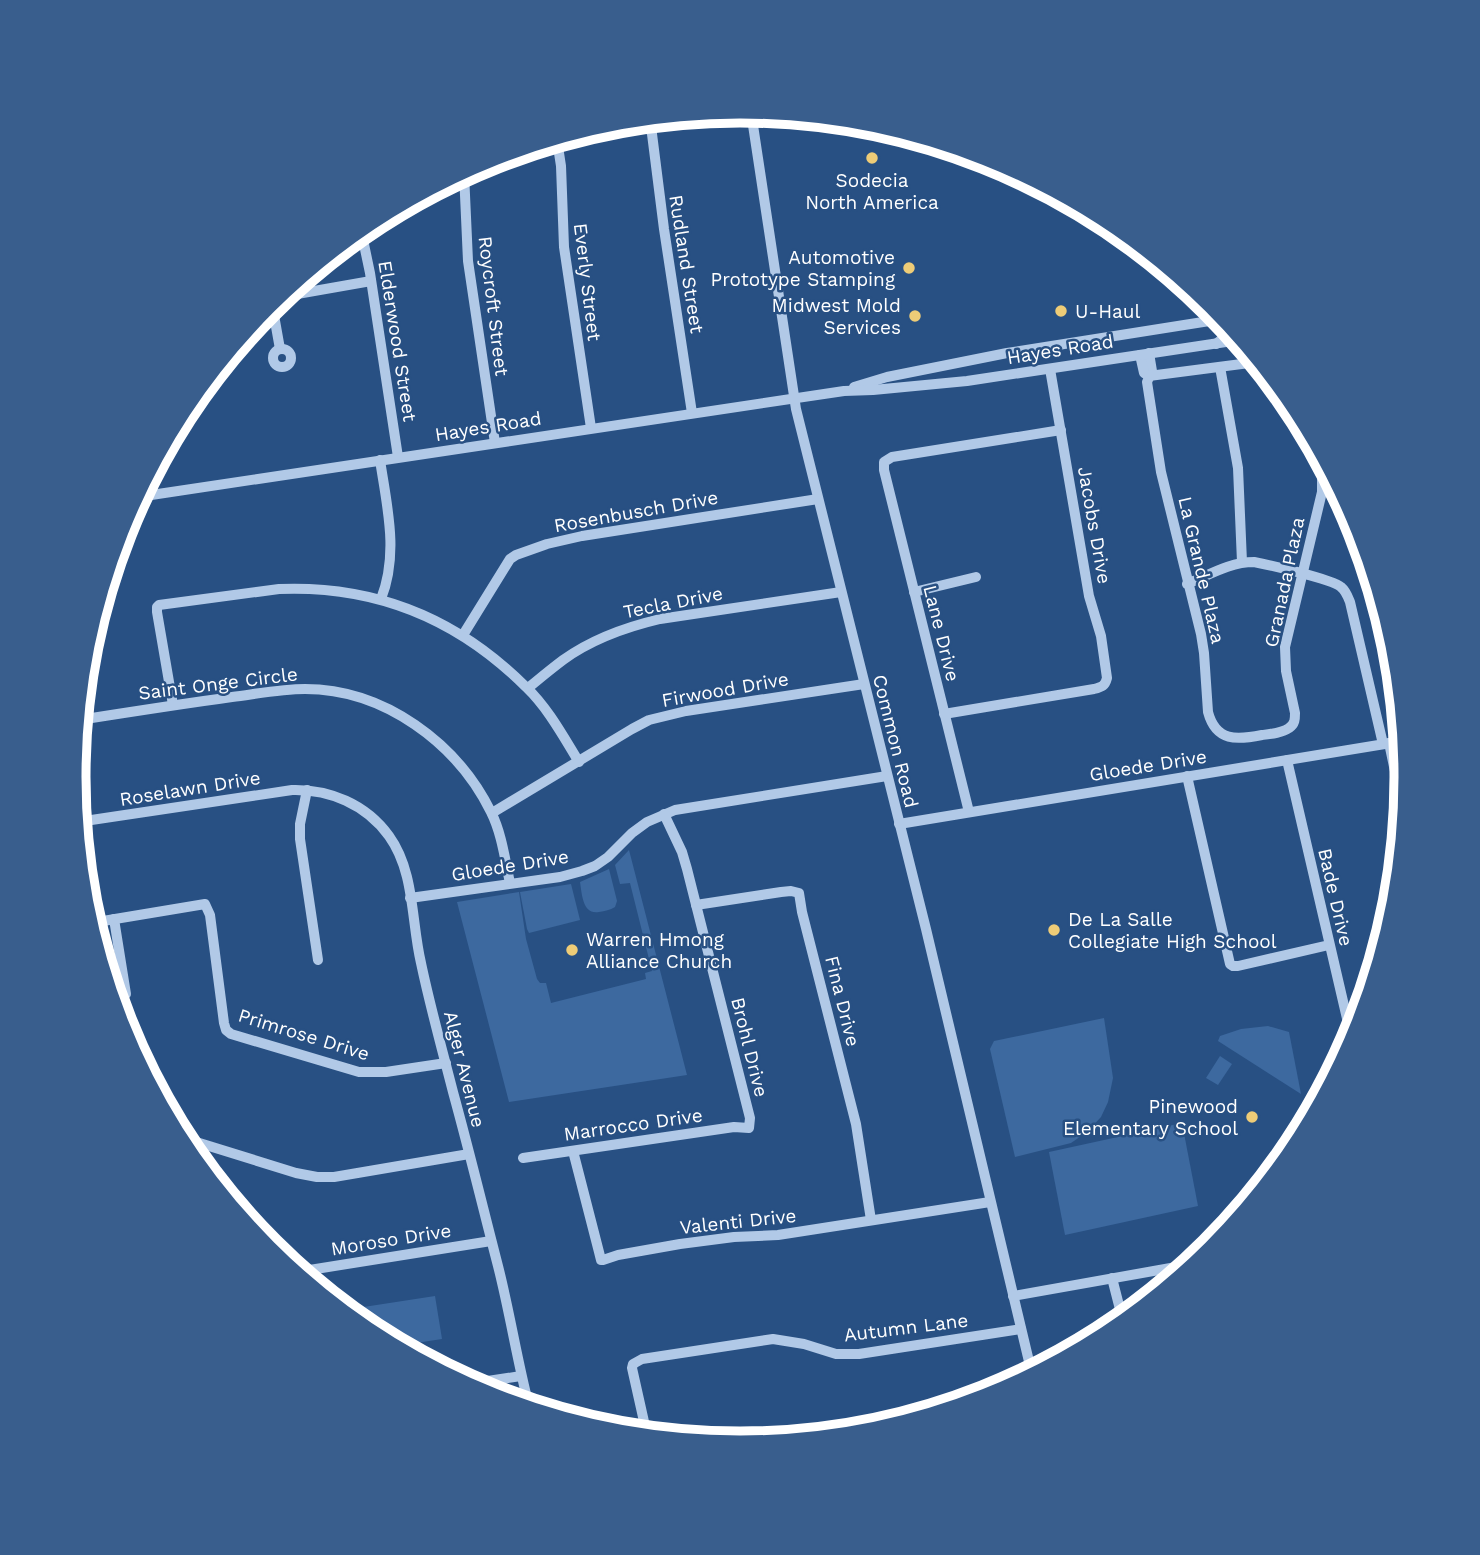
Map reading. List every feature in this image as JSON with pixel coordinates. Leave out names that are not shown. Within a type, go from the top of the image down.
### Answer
[{"type":"street","name":"Common Road","points":[[753,124],[793,398],[926,929],[1029,1364]]},
{"type":"street","name":"Rudland Street","points":[[651,130],[692,412]]},
{"type":"street","name":"Everly Street","points":[[558,150],[564,247],[591,428]]},
{"type":"street","name":"Roycroft Street","points":[[465,185],[468,261],[495,443]]},
{"type":"street","name":"Elderwood Street","points":[[364,243],[398,457]]},
{"type":"street","points":[[301,293],[371,281]]},
{"type":"street","points":[[274,318],[280,349]]},
{"type":"street","name":"Hayes Road","points":[[844,391],[887,377],[1044,346],[1209,321]]},
{"type":"street","points":[[1216,344],[1224,338]]},
{"type":"street","name":"Hayes Road","points":[[150,495],[692,412],[844,391],[949,383],[1228,342]]},
{"type":"street","name":"La Grande Plaza","points":[[1145,354],[1144,373],[1149,376],[1147,382],[1161,472],[1204,653],[1210,719],[1225,736],[1234,739],[1257,736]]},
{"type":"street","points":[[1149,376],[1246,363]]},
{"type":"street","points":[[946,365],[949,383]]},
{"type":"street","points":[[1220,367],[1238,468],[1242,562]]},
{"type":"street","name":"Jacobs Drive","points":[[944,714],[1094,689],[1104,686],[1107,678],[1101,636],[1089,596],[1050,369]]},
{"type":"street","name":"Lane Drive","points":[[969,812],[884,462],[898,456],[1061,430]]},
{"type":"street","points":[[380,460],[391,547],[387,584],[381,599]]},
{"type":"street","name":"Granada Plaza","points":[[1257,736],[1289,729],[1295,719],[1284,647],[1322,492],[1322,478]]},
{"type":"street","name":"Rosenbusch Drive","points":[[463,635],[505,565],[516,555],[582,536],[818,499]]},
{"type":"street","points":[[1187,584],[1242,562],[1264,564],[1335,583],[1344,590],[1350,602],[1394,772]]},
{"type":"street","points":[[914,592],[976,577]]},
{"type":"street","points":[[173,705],[157,612],[159,605],[256,591],[299,588],[330,590],[381,599],[428,617],[463,635],[527,688],[554,721],[579,762]]},
{"type":"street","name":"Tecla Drive","points":[[527,688],[585,646],[636,625],[660,619],[841,592]]},
{"type":"street","name":"Firwood Drive","points":[[492,814],[649,720],[864,684]]},
{"type":"street","name":"Saint Onge Circle","points":[[89,718],[306,689],[364,699],[393,712],[423,731],[444,747],[467,773],[492,814],[502,843],[510,883]]},
{"type":"street","name":"Gloede Drive","points":[[899,824],[1393,742]]},
{"type":"street","name":"Bade Drive","points":[[1287,760],[1347,1020]]},
{"type":"street","name":"Gloede Drive","points":[[410,898],[560,877],[589,869],[608,857],[632,833],[648,822],[685,808],[887,776]]},
{"type":"street","points":[[1187,776],[1230,964],[1249,964],[1329,945]]},
{"type":"street","points":[[307,789],[300,839],[318,960]]},
{"type":"street","name":"Roselawn Drive","points":[[87,821],[307,789]]},
{"type":"street","name":"Alger Avenue","points":[[307,789],[340,797],[354,804],[388,834],[402,859],[420,961],[503,1286],[526,1396]]},
{"type":"street","name":"Brohl Drive","points":[[664,814],[682,852],[750,1118],[749,1128]]},
{"type":"street","name":"Fina Drive","points":[[696,905],[781,892],[799,893],[856,1124],[870,1220]]},
{"type":"street","name":"Primrose Drive","points":[[102,921],[205,904],[210,915],[224,1023],[231,1034],[359,1072],[386,1072],[446,1063]]},
{"type":"street","points":[[114,919],[126,994]]},
{"type":"street","name":"Marrocco Drive","points":[[523,1158],[734,1127],[749,1128]]},
{"type":"street","points":[[197,1142],[317,1177],[334,1177],[469,1154]]},
{"type":"street","name":"Valenti Drive","points":[[573,1150],[601,1260],[680,1244],[778,1235],[990,1202]]},
{"type":"street","name":"Moroso Drive","points":[[310,1270],[491,1241]]},
{"type":"street","points":[[1013,1296],[1172,1268]]},
{"type":"street","points":[[1112,1279],[1120,1309]]},
{"type":"street","name":"Autumn Lane","points":[[644,1424],[632,1373],[633,1364],[642,1359],[773,1339],[851,1355],[1021,1329]]},
{"type":"street","points":[[488,1381],[521,1376]]},
{"type":"shaded area","points":[[629,850],[687,1075],[509,1102],[457,902],[519,892],[526,939],[537,979],[540,983],[546,983],[551,1003],[646,979],[645,973],[652,971],[630,883],[620,884],[615,865]]},
{"type":"shaded area","points":[[609,869],[617,901],[615,907],[594,912],[584,903],[580,882]]},
{"type":"shaded area","points":[[571,884],[580,920],[529,933],[520,892]]},
{"type":"shaded area","points":[[1104,1018],[1113,1078],[1108,1102],[1101,1117],[1087,1132],[1071,1143],[1015,1157],[990,1049],[994,1041]]},
{"type":"shaded area","points":[[1268,1026],[1289,1032],[1301,1094],[1218,1041],[1220,1036],[1241,1029]]},
{"type":"shaded area","points":[[1220,1056],[1232,1064],[1218,1085],[1206,1078]]},
{"type":"shaded area","points":[[1182,1123],[1198,1206],[1065,1235],[1049,1152]]},
{"type":"shaded area","points":[[435,1296],[442,1339],[412,1344],[358,1308]]},
{"type":"place","name":"Sodecia North America","points":[[872,158]]},
{"type":"place","name":"Automotive Prototype Stamping","points":[[909,268]]},
{"type":"place","name":"U-Haul","points":[[1061,311]]},
{"type":"place","name":"Midwest Mold Services","points":[[915,316]]},
{"type":"place","name":"De La Salle Collegiate High School","points":[[1054,930]]},
{"type":"place","name":"Warren Hmong Alliance Church","points":[[572,950]]},
{"type":"place","name":"Pinewood Elementary School","points":[[1252,1117]]}]
